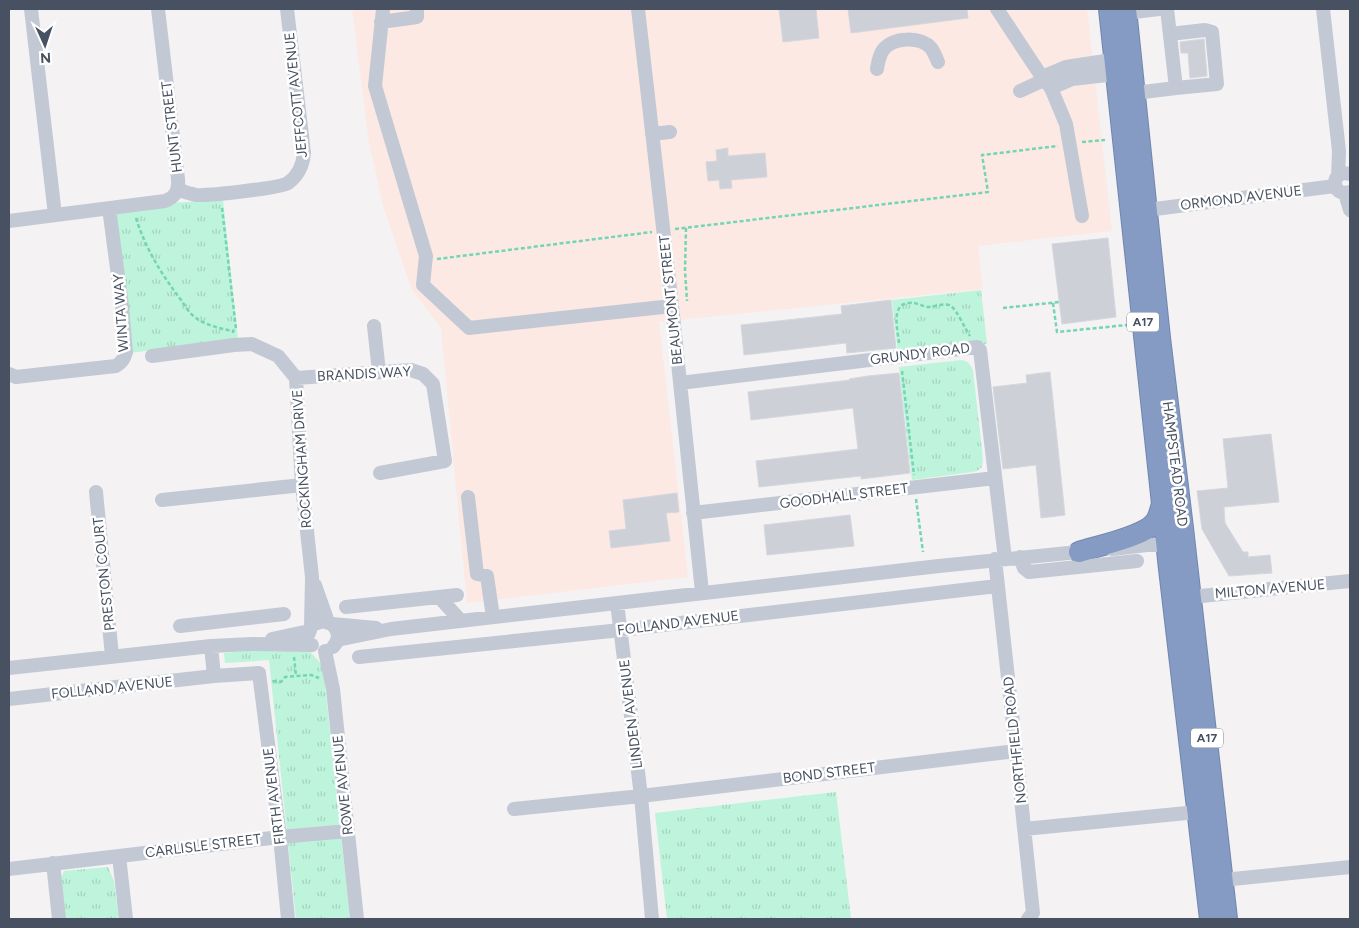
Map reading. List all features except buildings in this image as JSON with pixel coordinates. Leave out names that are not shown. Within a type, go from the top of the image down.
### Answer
[{"type":"highway","name":"HAMPSTEAD ROAD","points":[[1118,11],[1139,212],[1160,338],[1197,812],[1214,881],[1227,919]]},
{"type":"highway","name":"HAMPSTEAD ROAD","points":[[1124,74],[1135,92],[1143,323],[1162,503],[1191,597],[1214,881],[1210,919]]},
{"type":"highway","points":[[1087,556],[1145,531],[1158,518],[1162,503]]},
{"type":"street","points":[[30,9],[55,215]]},
{"type":"street","name":"HUNT STREET","points":[[9,221],[166,201],[176,193],[178,179],[158,9]]},
{"type":"street","name":"JEFFCOTT AVENUE","points":[[178,189],[198,195],[275,187],[288,183],[300,171],[304,153],[287,9]]},
{"type":"street","points":[[417,9],[417,17],[382,15],[375,86],[426,256],[423,285],[469,328],[672,306]]},
{"type":"street","name":"BEAUMONT STREET","points":[[638,9],[672,306],[693,513],[692,559],[702,592]]},
{"type":"street","points":[[997,9],[1045,82],[1066,124],[1082,216]]},
{"type":"street","points":[[1118,11],[1159,9]]},
{"type":"street","points":[[1167,9],[1176,88]]},
{"type":"street","points":[[1323,9],[1344,182],[1350,210]]},
{"type":"street","points":[[1135,92],[1218,84],[1212,32],[1205,30],[1170,34]]},
{"type":"street","points":[[877,69],[878,59],[884,49],[889,44],[902,40],[918,40],[925,43],[931,48],[938,62]]},
{"type":"street","points":[[1020,91],[1045,82],[1124,74]]},
{"type":"street","points":[[652,134],[670,132]]},
{"type":"street","name":"ORMOND AVENUE","points":[[1139,212],[1344,182]]},
{"type":"street","name":"WINTA WAY","points":[[9,374],[16,376],[116,366],[125,358],[122,306],[109,208]]},
{"type":"street","points":[[374,326],[379,372]]},
{"type":"street","name":"ROCKINGHAM DRIVE","points":[[152,356],[252,344],[278,356],[296,378],[302,484],[312,577],[310,629]]},
{"type":"street","name":"GRUNDY ROAD","points":[[680,383],[977,347],[980,350],[995,478],[1000,559]]},
{"type":"street","name":"BRANDIS WAY","points":[[296,378],[411,370],[423,374],[433,384],[445,461],[380,473]]},
{"type":"street","name":"GOODHALL STREET","points":[[693,513],[995,478]]},
{"type":"street","points":[[162,500],[302,484]]},
{"type":"street","name":"PRESTON COURT","points":[[96,492],[112,656]]},
{"type":"street","points":[[468,497],[477,574],[487,576],[493,617]]},
{"type":"street","name":"FOLLAND AVENUE","points":[[337,640],[390,629],[702,592],[1020,557],[1087,556],[1176,545]]},
{"type":"street","name":"FOLLAND AVENUE","points":[[1087,556],[1137,561]]},
{"type":"street","name":"NORTHFIELD ROAD","points":[[1000,559],[998,586],[1033,913],[1028,919]]},
{"type":"street","name":"ROCKINGHAM DRIVE","points":[[312,577],[330,623]]},
{"type":"street","name":"MILTON AVENUE","points":[[1191,597],[1350,581]]},
{"type":"street","name":"FOLLAND AVENUE","points":[[359,657],[621,630],[998,586]]},
{"type":"street","points":[[346,607],[457,595]]},
{"type":"street","points":[[439,597],[461,621]]},
{"type":"street","name":"LINDEN AVENUE","points":[[617,603],[641,796],[652,919]]},
{"type":"street","points":[[364,627],[377,604]]},
{"type":"street","points":[[180,626],[284,614]]},
{"type":"street","points":[[260,617],[279,638]]},
{"type":"street","points":[[9,668],[211,646],[252,644],[312,646],[325,651],[335,645],[337,631],[330,623],[318,622],[310,629],[252,644]]},
{"type":"street","name":"FOLLAND AVENUE","points":[[330,623],[390,629]]},
{"type":"street","points":[[186,650],[198,624]]},
{"type":"street","points":[[310,629],[308,636],[312,646]]},
{"type":"street","points":[[211,646],[214,676]]},
{"type":"street","name":"ROWE AVENUE","points":[[325,651],[333,689],[357,919]]},
{"type":"street","name":"FOLLAND AVENUE","points":[[9,699],[214,676],[264,677]]},
{"type":"street","name":"FIRTH AVENUE","points":[[264,677],[288,919]]},
{"type":"street","name":"BOND STREET","points":[[641,796],[1016,751]]},
{"type":"street","points":[[514,810],[641,796]]},
{"type":"street","points":[[1024,829],[1197,812]]},
{"type":"street","name":"CARLISLE STREET","points":[[9,869],[280,837],[348,831]]},
{"type":"street","points":[[119,856],[126,919]]},
{"type":"street","points":[[53,864],[59,919]]},
{"type":"street","points":[[1214,881],[1350,867]]},
{"type":"path","points":[[1075,143],[1106,140]]},
{"type":"path","points":[[426,261],[988,192],[982,155],[1062,145]]},
{"type":"path","points":[[222,208],[236,329],[233,331],[234,337]]},
{"type":"path","points":[[136,217],[165,280],[187,309],[196,318],[218,328],[233,331]]},
{"type":"path","points":[[686,228],[685,271],[687,301]]},
{"type":"path","points":[[900,350],[896,314],[904,303],[910,302],[928,307],[948,304],[953,307],[966,330],[974,339]]},
{"type":"path","points":[[1003,308],[1059,302]]},
{"type":"path","points":[[1053,303],[1057,332],[1143,323]]},
{"type":"path","points":[[902,371],[914,475]]},
{"type":"path","points":[[916,497],[923,552]]},
{"type":"path","points":[[293,650],[296,676]]},
{"type":"path","points":[[264,677],[280,682],[285,677],[311,674],[322,679]]},
{"type":"shaded area","points":[[352,9],[1087,9],[1112,231],[978,246],[983,289],[659,322],[688,577],[467,603],[441,328],[412,290],[384,209],[369,143]]},
{"type":"green space","points":[[223,200],[238,339],[130,353],[110,206]]},
{"type":"green space","points":[[981,290],[987,344],[898,353],[892,300]]},
{"type":"green space","points":[[961,360],[968,363],[973,370],[983,459],[982,467],[972,472],[912,480],[899,367]]},
{"type":"green space","points":[[305,646],[323,666],[350,919],[296,919],[269,660],[225,663],[224,653]]},
{"type":"green space","points":[[836,792],[851,919],[667,919],[655,813]]},
{"type":"green space","points":[[108,867],[114,881],[119,919],[63,919],[59,883],[64,871]]}]
